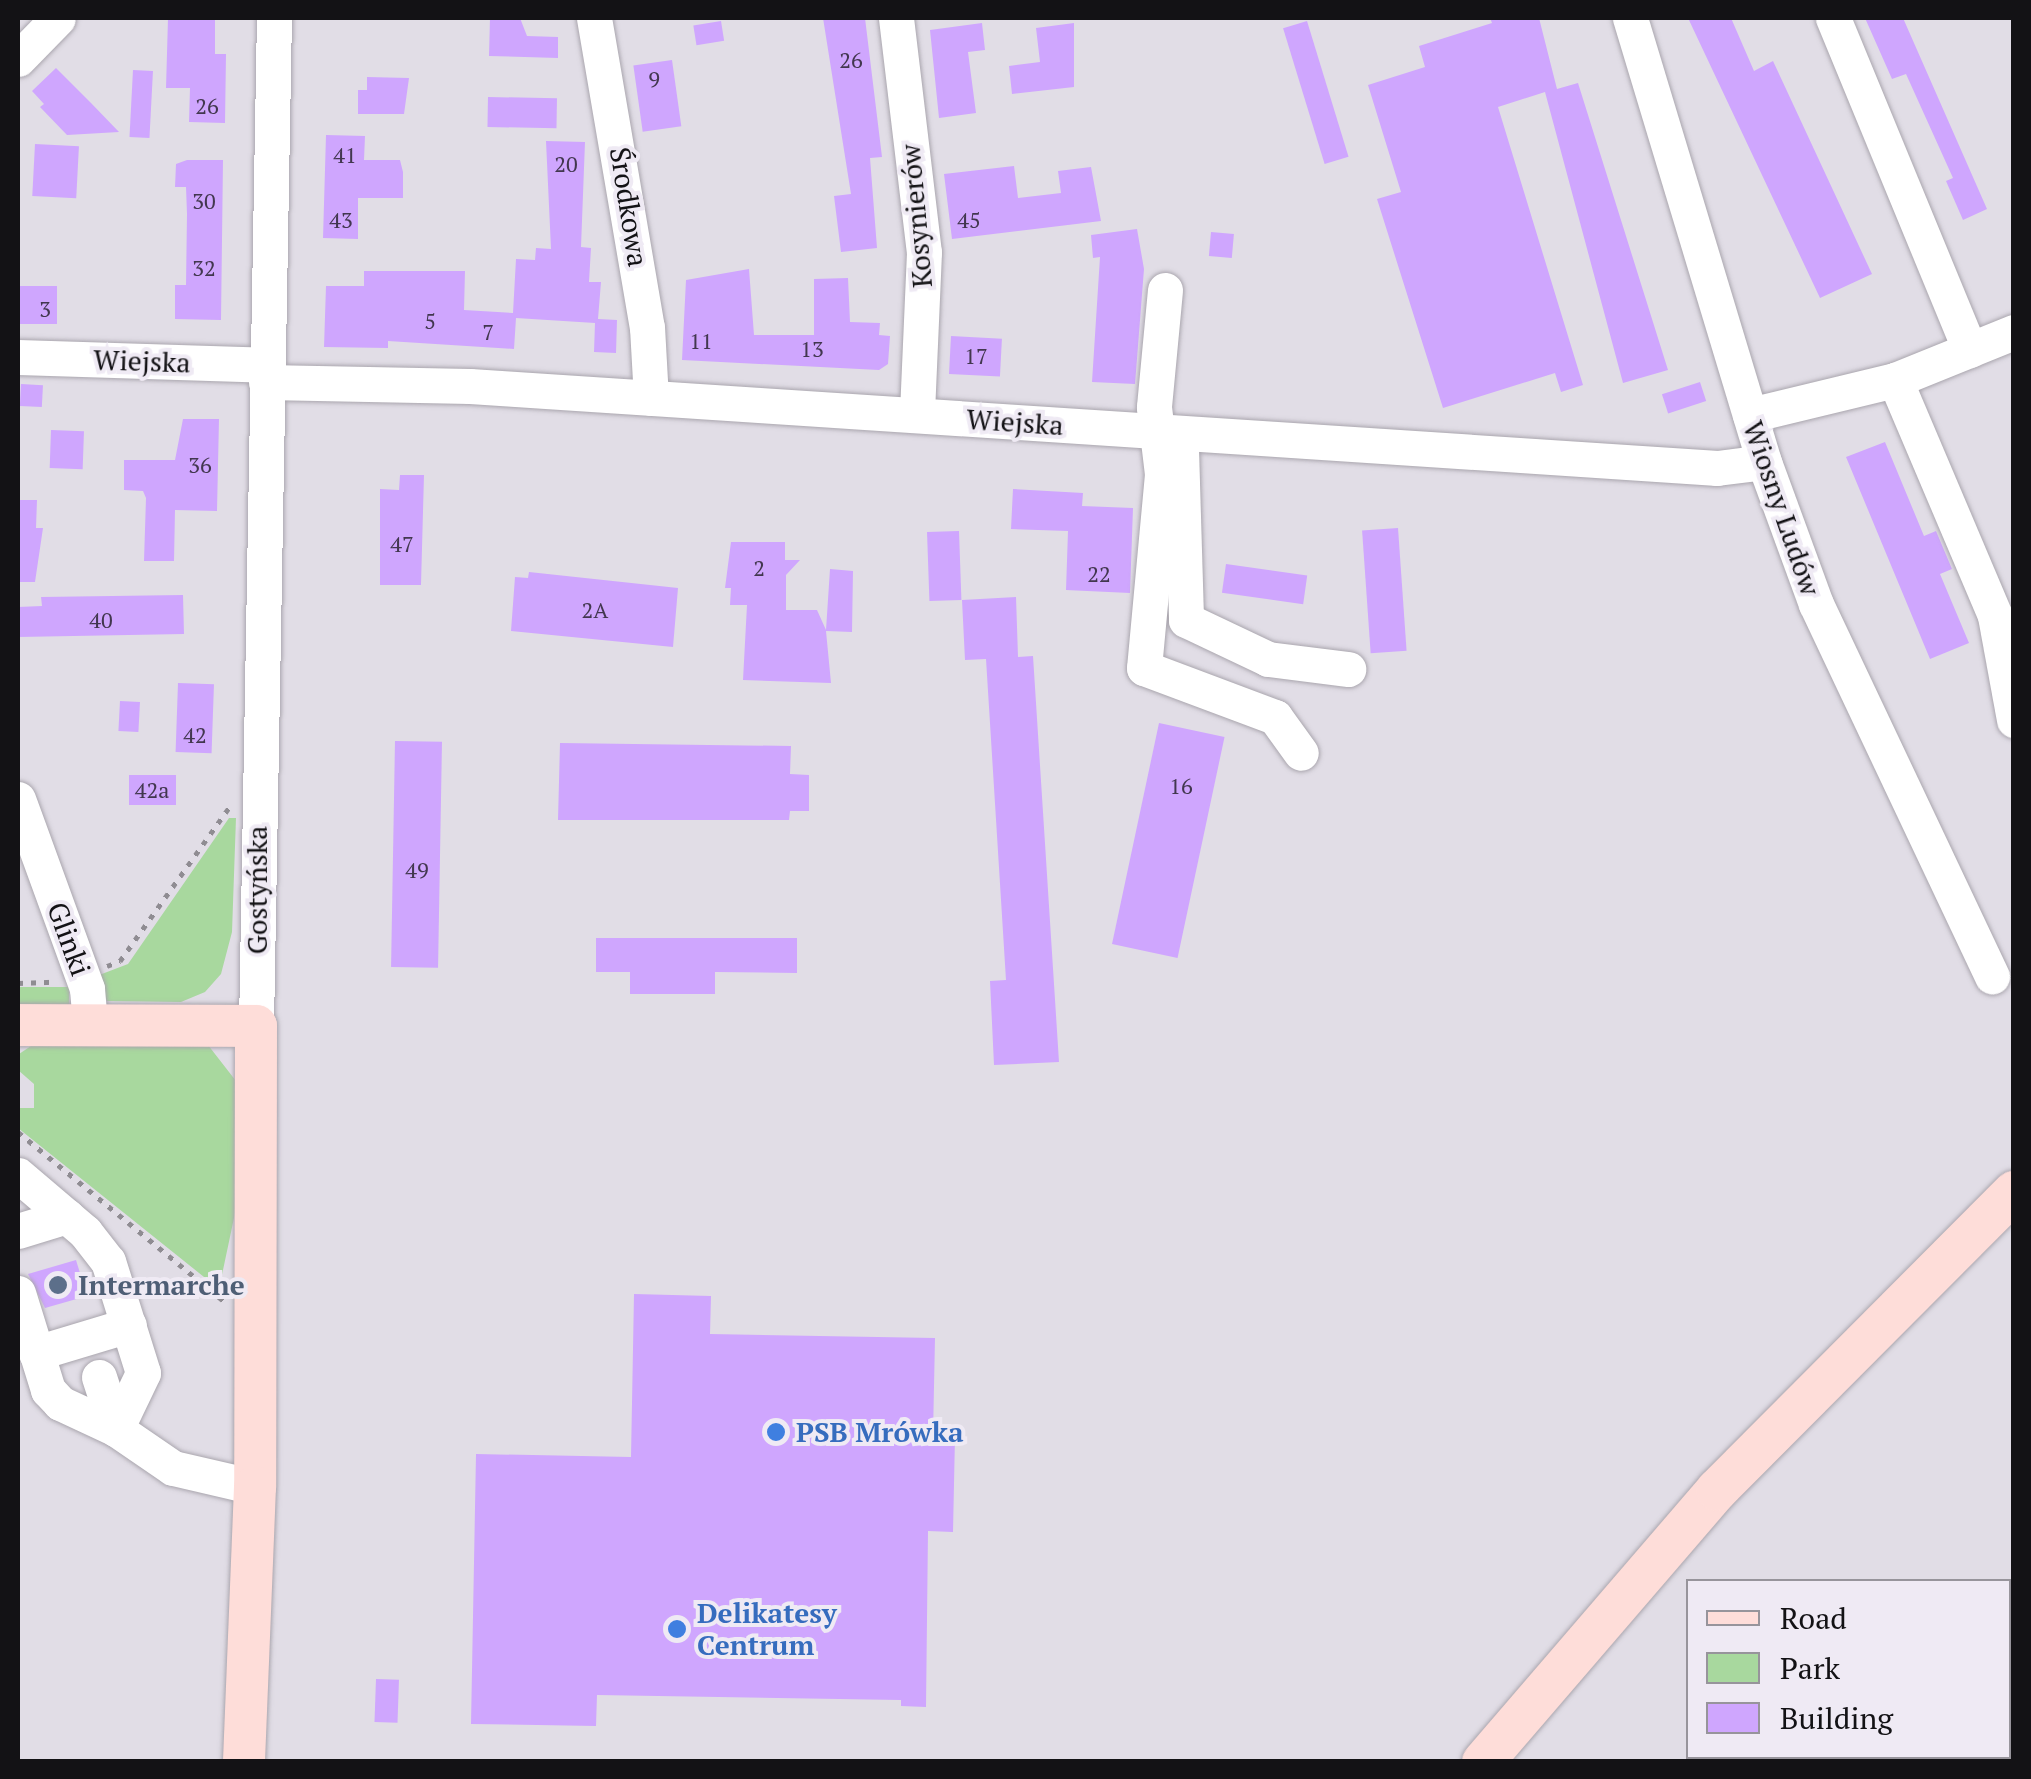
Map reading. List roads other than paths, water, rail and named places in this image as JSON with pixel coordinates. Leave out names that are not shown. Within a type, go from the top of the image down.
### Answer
[{"type":"main road","points":[[18,1025],[256,1026]]},
{"type":"main road","name":"Gostyńska","points":[[244,1762],[255,1487],[256,1026]]},
{"type":"main road","points":[[1483,1762],[1717,1490],[2014,1192]]},
{"type":"street","points":[[18,59],[58,18]]},
{"type":"street","name":"Gostyńska","points":[[256,1026],[274,18]]},
{"type":"street","name":"Środkowa","points":[[594,18],[648,326],[650,398]]},
{"type":"street","name":"Kosynierów","points":[[896,18],[924,252],[917,415]]},
{"type":"street","name":"Wiosny Ludów","points":[[1630,18],[1764,462],[1816,604],[1992,976]]},
{"type":"street","points":[[1834,18],[1970,350]]},
{"type":"street","points":[[1165,290],[1154,407],[1169,432],[1186,620],[1268,659],[1348,669]]},
{"type":"street","points":[[1750,415],[1895,380],[2014,332]]},
{"type":"street","name":"Wiejska","points":[[18,357],[1717,468],[1764,462]]},
{"type":"street","points":[[1895,380],[1995,616],[2014,720]]},
{"type":"street","points":[[1169,432],[1144,668],[1276,717],[1301,752]]},
{"type":"street","name":"Glinki","points":[[18,799],[82,974],[90,1026]]},
{"type":"street","points":[[18,1175],[67,1216],[108,1261],[142,1382],[116,1428]]},
{"type":"street","points":[[18,1231],[67,1216]]},
{"type":"street","points":[[18,1293],[53,1396],[116,1428],[173,1468],[255,1487]]},
{"type":"street","points":[[36,1353],[92,1356],[129,1325]]},
{"type":"street","points":[[92,1356],[116,1428]]},
{"type":"place","name":"Intermarche","points":[[58,1285]]},
{"type":"place","name":"PSB Mrówka","points":[[776,1432]]},
{"type":"place","name":"Delikatesy Centrum","points":[[677,1629]]}]
